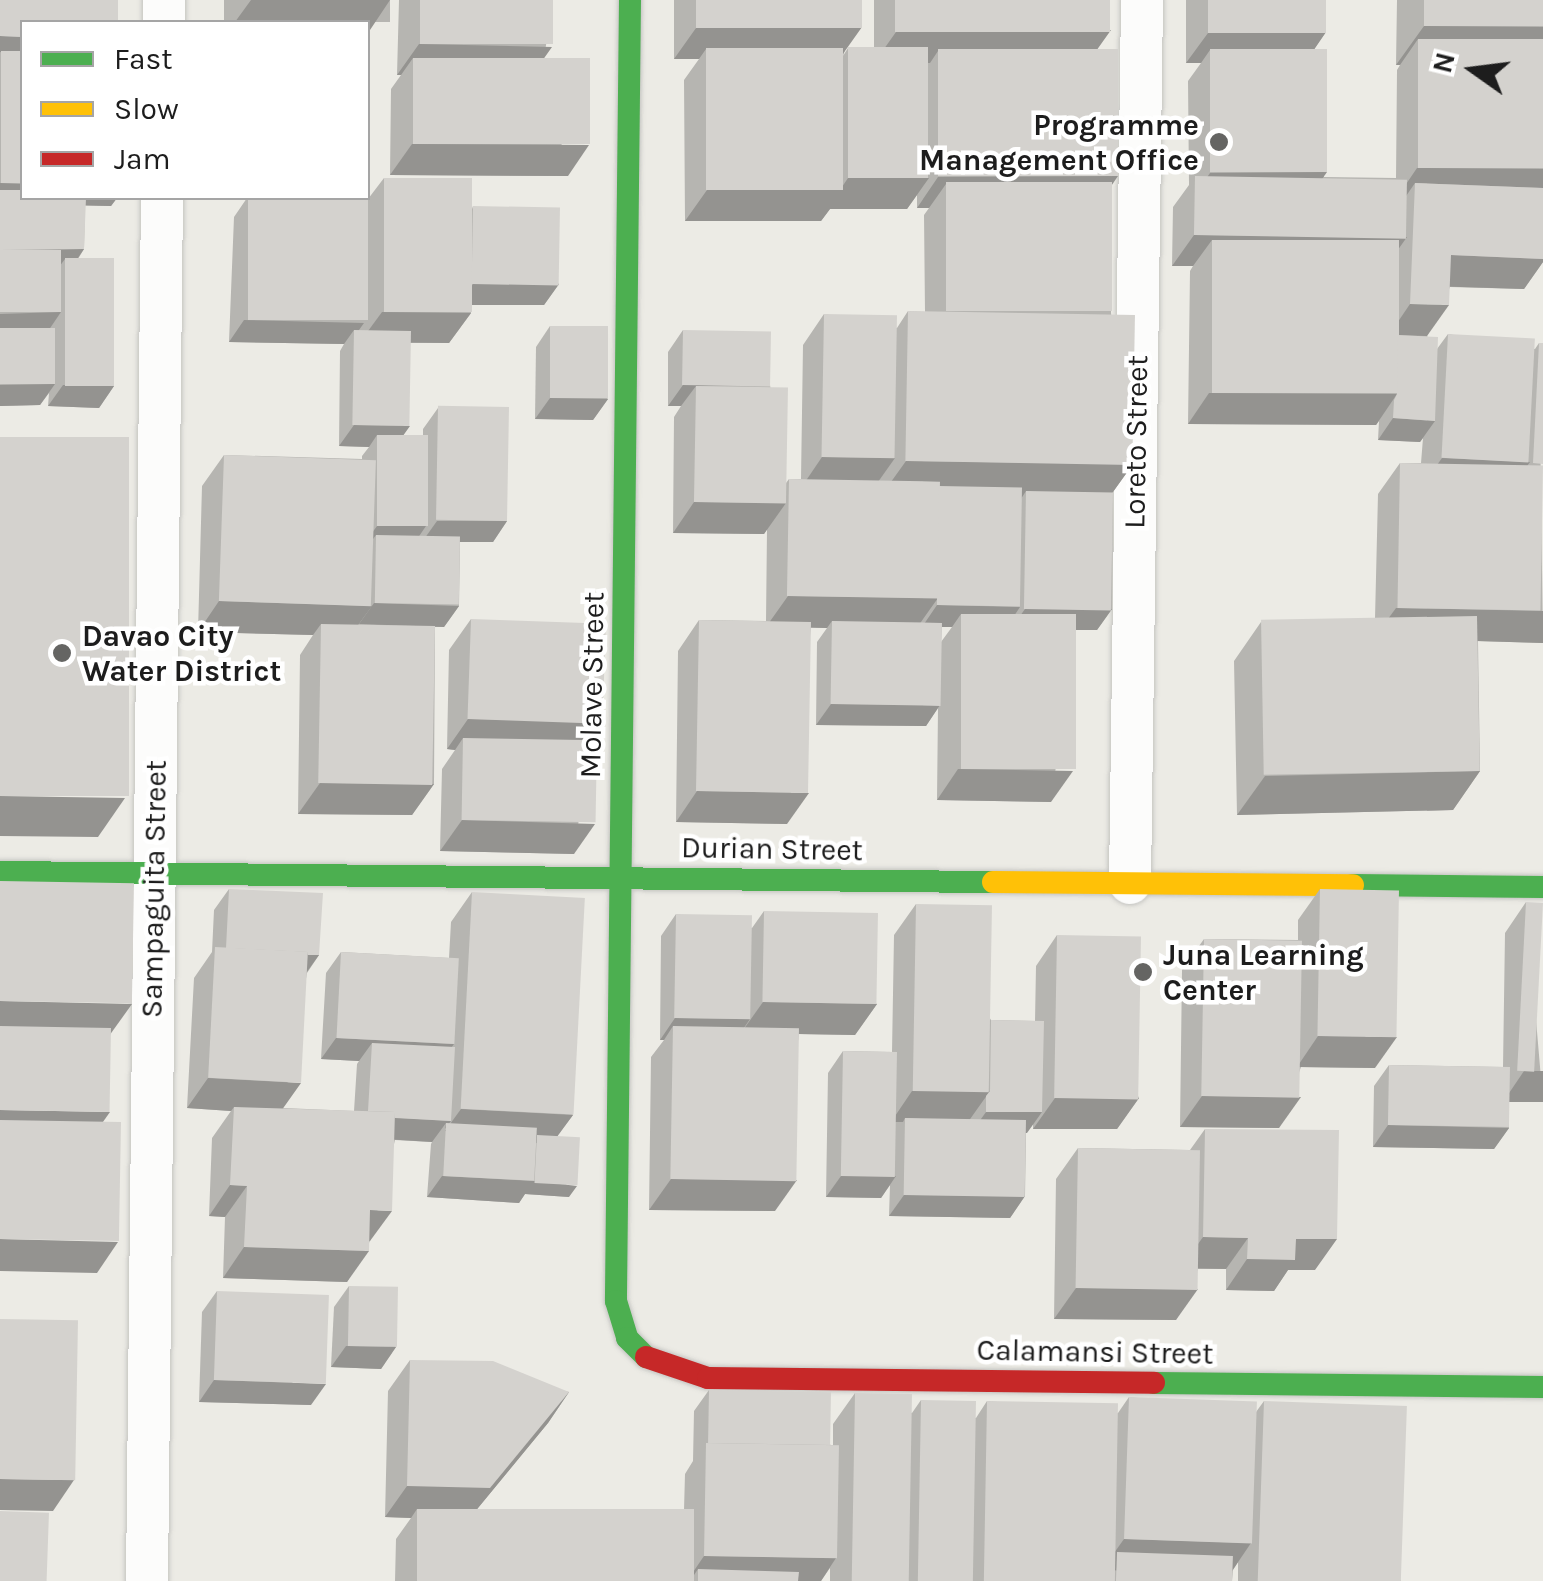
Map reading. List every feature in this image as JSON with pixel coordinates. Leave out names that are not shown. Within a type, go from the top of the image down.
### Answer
[{"type":"street","name":"Molave Street","points":[[630,0],[616,1301],[627,1338],[649,1360]]},
{"type":"street","name":"Loreto Street","points":[[1130,883],[1142,0]]},
{"type":"street","name":"Sampaguita Street","points":[[147,1581],[154,873],[140,439],[162,200]]},
{"type":"street","name":"Durian Street","points":[[0,872],[1543,888]]},
{"type":"street","name":"Calamansi Street","points":[[649,1360],[708,1378],[1543,1387]]},
{"type":"building","points":[[0,0],[118,0],[118,20],[20,20],[20,37],[0,36]]},
{"type":"building","points":[[420,0],[553,0],[553,44],[420,44]]},
{"type":"building","points":[[696,0],[862,0],[862,28],[696,28]]},
{"type":"building","points":[[895,0],[1110,0],[1110,32],[895,32]]},
{"type":"building","points":[[1208,0],[1326,0],[1326,33],[1208,33]]},
{"type":"building","points":[[1424,0],[1543,0],[1543,26],[1424,26]]},
{"type":"building","points":[[1418,39],[1543,39],[1543,168],[1418,168]]},
{"type":"building","points":[[848,47],[928,47],[928,178],[848,178]]},
{"type":"building","points":[[706,48],[843,48],[843,190],[706,190]]},
{"type":"building","points":[[938,49],[1118,49],[1118,176],[938,176]]},
{"type":"building","points":[[1210,49],[1327,49],[1327,172],[1210,172]]},
{"type":"building","points":[[1,51],[20,51],[20,183],[1,183]]},
{"type":"building","points":[[413,58],[590,58],[590,144],[413,144]]},
{"type":"building","points":[[1195,176],[1407,180],[1406,239],[1194,235]]},
{"type":"building","points":[[384,178],[472,178],[472,312],[384,312]]},
{"type":"building","points":[[946,182],[1112,182],[1112,311],[946,311]]},
{"type":"building","points":[[1415,183],[1543,188],[1543,259],[1451,255],[1449,305],[1410,304]]},
{"type":"building","points":[[0,190],[20,190],[20,200],[86,200],[84,249],[0,250]]},
{"type":"building","points":[[248,200],[368,200],[368,320],[248,320]]},
{"type":"building","points":[[473,206],[560,208],[559,286],[472,284]]},
{"type":"building","points":[[1212,240],[1399,240],[1399,393],[1212,393]]},
{"type":"building","points":[[0,250],[61,250],[61,312],[0,312]]},
{"type":"building","points":[[65,258],[114,258],[114,386],[65,386]]},
{"type":"building","points":[[908,311],[1135,315],[1132,465],[905,461]]},
{"type":"building","points":[[824,314],[897,315],[894,458],[822,457]]},
{"type":"building","points":[[550,326],[608,326],[608,398],[550,398]]},
{"type":"building","points":[[0,328],[55,328],[55,384],[0,384]]},
{"type":"building","points":[[354,330],[411,331],[409,426],[352,425]]},
{"type":"building","points":[[683,330],[771,332],[770,387],[682,385]]},
{"type":"building","points":[[1448,334],[1535,339],[1528,462],[1442,458]]},
{"type":"building","points":[[1398,335],[1438,337],[1435,421],[1393,418]]},
{"type":"building","points":[[1539,343],[1543,343],[1543,464],[1533,463]]},
{"type":"building","points":[[696,386],[788,388],[786,504],[694,502]]},
{"type":"building","points":[[438,406],[509,407],[507,521],[436,520]]},
{"type":"building","points":[[377,435],[428,435],[428,526],[377,526]]},
{"type":"building","name":"Davao City Water District","points":[[0,437],[129,437],[129,796],[0,796]]},
{"type":"building","points":[[224,455],[376,460],[371,606],[219,601]]},
{"type":"building","points":[[1400,463],[1543,465],[1540,610],[1397,608]]},
{"type":"building","points":[[789,479],[940,482],[938,599],[787,596]]},
{"type":"building","points":[[939,486],[1022,487],[1020,606],[937,605]]},
{"type":"building","points":[[1026,491],[1113,493],[1111,611],[1024,609]]},
{"type":"building","points":[[376,535],[460,536],[459,604],[375,603]]},
{"type":"building","points":[[961,614],[1076,614],[1076,769],[961,769]]},
{"type":"building","points":[[1477,616],[1480,771],[1264,775],[1261,620]]},
{"type":"building","points":[[471,619],[606,624],[602,724],[468,719]]},
{"type":"building","points":[[699,620],[811,622],[808,793],[696,791]]},
{"type":"building","points":[[832,621],[942,623],[941,706],[831,704]]},
{"type":"building","points":[[321,624],[435,626],[432,785],[318,783]]},
{"type":"building","points":[[463,738],[597,740],[596,822],[462,820]]},
{"type":"building","points":[[0,881],[134,883],[132,1003],[0,1001]]},
{"type":"building","points":[[229,889],[323,893],[319,955],[226,948]]},
{"type":"building","points":[[1320,889],[1399,890],[1396,1037],[1317,1036]]},
{"type":"building","points":[[472,892],[585,898],[573,1115],[461,1109]]},
{"type":"building","points":[[1526,902],[1543,903],[1534,1072],[1517,1071]]},
{"type":"building","points":[[916,904],[992,905],[989,1092],[913,1091]]},
{"type":"building","points":[[764,911],[878,913],[876,1004],[762,1002]]},
{"type":"building","points":[[676,914],[752,915],[750,1019],[674,1018]]},
{"type":"building","points":[[1057,935],[1141,936],[1138,1099],[1054,1098]]},
{"type":"building","points":[[1204,939],[1302,941],[1299,1098],[1201,1096]]},
{"type":"building","points":[[215,947],[308,952],[301,1083],[208,1078]]},
{"type":"building","points":[[341,952],[459,958],[454,1044],[336,1038]]},
{"type":"building","points":[[991,1020],[1044,1021],[1042,1112],[986,1112]]},
{"type":"building","points":[[0,1026],[111,1028],[110,1112],[0,1110]]},
{"type":"building","points":[[673,1026],[799,1028],[796,1181],[670,1179]]},
{"type":"building","points":[[372,1043],[455,1047],[451,1121],[395,1118],[395,1112],[368,1111]]},
{"type":"building","points":[[843,1051],[897,1052],[895,1177],[841,1176]]},
{"type":"building","points":[[1389,1065],[1510,1067],[1509,1127],[1388,1125]]},
{"type":"building","points":[[234,1107],[395,1112],[392,1211],[370,1210],[369,1251],[244,1247],[247,1186],[230,1185]]},
{"type":"building","points":[[905,1118],[1026,1120],[1025,1197],[904,1195]]},
{"type":"building","points":[[0,1120],[121,1122],[119,1241],[0,1239]]},
{"type":"building","points":[[446,1123],[537,1128],[534,1181],[443,1176]]},
{"type":"building","points":[[1205,1129],[1339,1130],[1337,1239],[1296,1239],[1295,1260],[1247,1259],[1248,1238],[1203,1237]]},
{"type":"building","points":[[537,1135],[580,1137],[577,1185],[534,1183]]},
{"type":"building","points":[[1078,1148],[1200,1150],[1198,1290],[1076,1288]]},
{"type":"building","points":[[349,1286],[398,1287],[397,1347],[348,1346]]},
{"type":"building","points":[[217,1291],[329,1295],[326,1384],[214,1380]]},
{"type":"building","points":[[0,1319],[78,1320],[75,1480],[0,1479]]},
{"type":"building","points":[[410,1360],[493,1361],[569,1392],[490,1488],[407,1486]]},
{"type":"building","points":[[709,1390],[831,1392],[830,1445],[708,1443]]},
{"type":"building","points":[[855,1393],[912,1394],[909,1581],[852,1581]]},
{"type":"building","points":[[1129,1397],[1257,1401],[1252,1543],[1124,1539]]},
{"type":"building","points":[[921,1400],[976,1401],[973,1581],[918,1581]]},
{"type":"building","points":[[987,1401],[1118,1403],[1115,1581],[984,1581]]},
{"type":"building","points":[[1264,1401],[1407,1406],[1401,1581],[1258,1581]]},
{"type":"building","points":[[706,1443],[839,1445],[837,1558],[704,1556]]},
{"type":"building","points":[[417,1509],[694,1509],[694,1581],[417,1581]]},
{"type":"building","points":[[0,1511],[49,1513],[47,1581],[0,1581]]},
{"type":"building","points":[[1117,1552],[1233,1556],[1232,1581],[1116,1581]]},
{"type":"building","points":[[698,1569],[799,1572],[798,1581],[698,1581]]},
{"type":"traffic: fast","points":[[630,0],[616,1301],[627,1338],[646,1357]]},
{"type":"traffic: fast","points":[[0,872],[993,882]]},
{"type":"traffic: fast","points":[[1353,885],[1543,887]]},
{"type":"traffic: fast","points":[[1154,1383],[1543,1387]]},
{"type":"traffic: slow","points":[[993,882],[1353,885]]},
{"type":"traffic: jam","points":[[646,1357],[708,1378],[1154,1383]]},
{"type":"place","name":"Programme Management Office","points":[[1219,142]]},
{"type":"place","name":"Davao City Water District","points":[[62,653]]},
{"type":"place","name":"Juna Learning Center","points":[[1143,972]]}]
